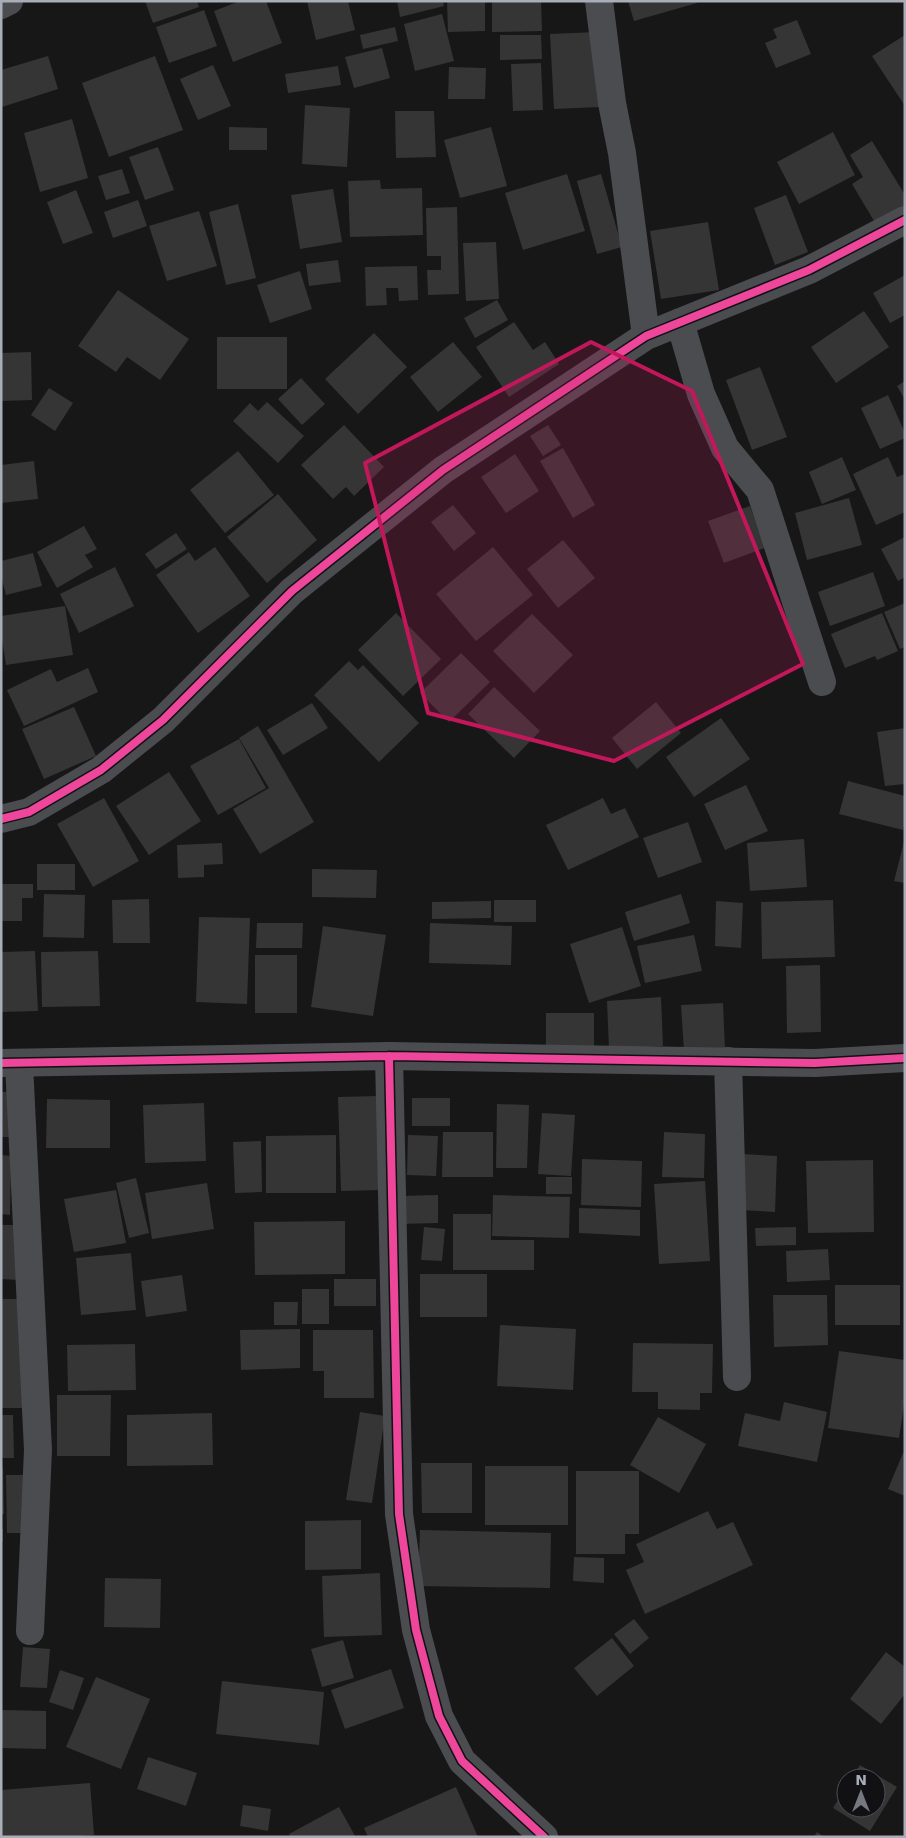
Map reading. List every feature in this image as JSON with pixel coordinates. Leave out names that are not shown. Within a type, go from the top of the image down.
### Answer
[{"type":"street","points":[[1,5],[9,1]]},
{"type":"street","points":[[599,1],[612,104],[622,153],[646,336]]},
{"type":"street","points":[[1,818],[29,812],[101,770],[163,720],[292,591],[443,470],[646,336],[809,270],[904,220]]},
{"type":"street","points":[[680,322],[701,394],[725,448],[760,490],[822,682]]},
{"type":"street","points":[[388,1056],[399,1514],[416,1630],[439,1716],[462,1761],[544,1837]]},
{"type":"street","points":[[30,1631],[38,1450],[10,1063],[388,1056],[816,1063],[905,1058]]},
{"type":"street","points":[[728,1061],[737,1377]]},
{"type":"highlighted area","points":[[591,342],[692,391],[803,664],[614,761],[428,713],[365,463]]},
{"type":"building","points":[[145,1],[197,1],[199,7],[153,23]]},
{"type":"building","points":[[240,1],[266,1],[282,43],[233,62],[214,11]]},
{"type":"building","points":[[307,1],[348,1],[355,30],[316,40]]},
{"type":"building","points":[[397,1],[443,1],[444,6],[400,17]]},
{"type":"building","points":[[447,1],[485,1],[485,31],[448,32]]},
{"type":"building","points":[[492,1],[541,1],[542,31],[492,32]]},
{"type":"building","points":[[628,1],[697,1],[697,3],[634,21]]},
{"type":"building","points":[[204,10],[217,46],[169,63],[156,27]]},
{"type":"building","points":[[442,14],[454,61],[415,71],[404,24]]},
{"type":"building","points":[[797,20],[811,54],[776,68],[765,43],[777,38],[773,29]]},
{"type":"building","points":[[395,27],[398,41],[363,49],[360,35]]},
{"type":"building","points":[[597,32],[600,107],[554,109],[550,34]]},
{"type":"building","points":[[500,35],[541,35],[542,59],[500,60]]},
{"type":"building","points":[[905,35],[905,106],[872,56]]},
{"type":"building","points":[[382,48],[390,78],[354,88],[345,57]]},
{"type":"building","points":[[48,56],[58,89],[2,107],[1,70]]},
{"type":"building","points":[[155,56],[183,130],[109,157],[82,83]]},
{"type":"building","points":[[541,63],[543,110],[513,111],[511,64]]},
{"type":"building","points":[[213,65],[231,106],[198,120],[180,79]]},
{"type":"building","points":[[338,66],[341,85],[288,93],[285,74]]},
{"type":"building","points":[[449,67],[486,68],[485,99],[448,99]]},
{"type":"building","points":[[305,105],[350,108],[347,167],[302,164]]},
{"type":"building","points":[[395,111],[434,111],[436,157],[396,158]]},
{"type":"building","points":[[72,119],[88,178],[40,192],[24,133]]},
{"type":"building","points":[[229,127],[267,128],[267,150],[229,150]]},
{"type":"building","points":[[491,127],[507,186],[460,198],[444,140]]},
{"type":"building","points":[[833,132],[855,175],[799,204],[777,162]]},
{"type":"building","points":[[872,141],[905,195],[905,209],[877,226],[852,184],[863,177],[850,155]]},
{"type":"building","points":[[158,147],[174,190],[145,200],[129,157]]},
{"type":"building","points":[[122,169],[130,193],[106,200],[98,176]]},
{"type":"building","points":[[567,174],[585,231],[523,250],[505,193]]},
{"type":"building","points":[[601,174],[622,247],[597,254],[577,181]]},
{"type":"building","points":[[380,180],[381,189],[422,188],[423,235],[350,237],[348,181]]},
{"type":"building","points":[[333,189],[342,242],[300,249],[291,195]]},
{"type":"building","points":[[76,190],[93,233],[63,244],[47,202]]},
{"type":"building","points":[[786,195],[808,252],[775,265],[754,208]]},
{"type":"building","points":[[138,200],[147,226],[113,238],[104,212]]},
{"type":"building","points":[[238,204],[256,278],[226,285],[209,212]]},
{"type":"building","points":[[457,207],[459,294],[428,295],[427,270],[441,270],[441,256],[427,256],[426,208]]},
{"type":"building","points":[[199,211],[217,266],[167,281],[149,226]]},
{"type":"building","points":[[708,222],[719,290],[661,299],[650,231]]},
{"type":"building","points":[[496,242],[499,299],[466,301],[463,243]]},
{"type":"building","points":[[338,260],[341,282],[309,286],[306,264]]},
{"type":"building","points":[[417,266],[418,300],[399,301],[398,288],[386,288],[387,305],[366,306],[365,267]]},
{"type":"building","points":[[300,271],[312,309],[270,323],[257,285]]},
{"type":"building","points":[[905,275],[905,315],[890,323],[873,293]]},
{"type":"building","points":[[118,290],[189,339],[160,380],[127,357],[116,372],[78,346]]},
{"type":"building","points":[[497,300],[508,320],[475,338],[464,318]]},
{"type":"building","points":[[864,311],[889,347],[836,383],[811,347]]},
{"type":"building","points":[[514,322],[533,350],[545,342],[559,364],[509,397],[476,347]]},
{"type":"building","points":[[374,333],[407,367],[358,414],[325,379]]},
{"type":"building","points":[[217,337],[287,337],[287,389],[217,389]]},
{"type":"building","points":[[453,342],[482,377],[438,412],[410,377]]},
{"type":"building","points":[[31,352],[32,400],[1,401],[1,353]]},
{"type":"building","points":[[760,367],[787,437],[752,450],[726,380]]},
{"type":"building","points":[[301,378],[325,404],[302,425],[278,399]]},
{"type":"building","points":[[905,381],[905,400],[897,386]]},
{"type":"building","points":[[49,388],[73,403],[55,431],[31,415]]},
{"type":"building","points":[[888,395],[905,433],[905,438],[880,449],[861,408]]},
{"type":"building","points":[[267,402],[304,436],[278,463],[233,421],[250,403],[258,411]]},
{"type":"building","points":[[344,425],[384,467],[354,496],[346,487],[333,499],[301,465]]},
{"type":"building","points":[[548,425],[561,445],[543,456],[530,436]]},
{"type":"building","points":[[563,448],[595,505],[573,518],[540,461]]},
{"type":"building","points":[[238,451],[274,495],[225,533],[190,490]]},
{"type":"building","points":[[515,454],[539,491],[506,513],[481,477]]},
{"type":"building","points":[[842,457],[856,490],[822,504],[809,472]]},
{"type":"building","points":[[888,457],[897,477],[905,474],[905,512],[876,525],[853,474]]},
{"type":"building","points":[[34,461],[38,499],[1,503],[1,465]]},
{"type":"building","points":[[278,494],[317,540],[267,583],[227,537]]},
{"type":"building","points":[[849,498],[862,545],[807,560],[795,513]]},
{"type":"building","points":[[453,505],[476,533],[454,551],[431,522]]},
{"type":"building","points":[[750,506],[765,548],[724,563],[708,521]]},
{"type":"building","points":[[84,526],[97,549],[85,555],[93,567],[57,588],[37,552]]},
{"type":"building","points":[[176,533],[187,549],[156,569],[145,554]]},
{"type":"building","points":[[905,537],[905,577],[898,581],[881,549]]},
{"type":"building","points":[[563,540],[595,578],[558,608],[527,569]]},
{"type":"building","points":[[215,547],[250,596],[198,633],[156,575],[189,552],[195,561]]},
{"type":"building","points":[[493,547],[533,595],[476,641],[436,594]]},
{"type":"building","points":[[33,553],[42,586],[6,595],[1,576],[1,561]]},
{"type":"building","points":[[115,567],[134,606],[79,633],[60,594]]},
{"type":"building","points":[[873,572],[885,606],[830,626],[818,592]]},
{"type":"building","points":[[905,603],[905,647],[900,649],[884,612]]},
{"type":"building","points":[[65,606],[73,655],[6,665],[1,633],[1,616]]},
{"type":"building","points":[[396,613],[441,659],[403,696],[358,650]]},
{"type":"building","points":[[882,613],[898,651],[877,660],[875,656],[845,668],[831,634]]},
{"type":"building","points":[[532,614],[573,655],[534,693],[493,651]]},
{"type":"building","points":[[461,653],[490,682],[449,722],[420,693]]},
{"type":"building","points":[[349,661],[358,670],[363,665],[419,723],[379,762],[314,695]]},
{"type":"building","points":[[88,668],[98,692],[24,726],[7,690],[51,669],[57,682]]},
{"type":"building","points":[[494,687],[540,731],[514,758],[468,714]]},
{"type":"building","points":[[656,702],[681,733],[637,769],[612,738]]},
{"type":"building","points":[[312,703],[328,728],[283,755],[267,730]]},
{"type":"building","points":[[74,707],[96,756],[44,779],[22,729]]},
{"type":"building","points":[[721,718],[750,759],[694,797],[666,757]]},
{"type":"building","points":[[258,726],[314,822],[260,854],[233,809],[269,788],[239,738]]},
{"type":"building","points":[[905,728],[905,784],[885,786],[877,732]]},
{"type":"building","points":[[239,739],[266,788],[218,815],[190,766]]},
{"type":"building","points":[[169,772],[201,821],[149,855],[116,806]]},
{"type":"building","points":[[848,781],[905,796],[905,823],[903,830],[839,814]]},
{"type":"building","points":[[746,785],[768,831],[725,850],[704,804]]},
{"type":"building","points":[[104,798],[139,861],[93,887],[57,824]]},
{"type":"building","points":[[603,798],[611,814],[625,808],[639,837],[568,870],[546,825]]},
{"type":"building","points":[[688,822],[702,862],[658,878],[643,838]]},
{"type":"building","points":[[804,839],[807,887],[750,891],[747,843]]},
{"type":"building","points":[[905,842],[905,883],[894,881]]},
{"type":"building","points":[[222,843],[223,864],[204,865],[204,877],[178,878],[177,845]]},
{"type":"building","points":[[37,864],[75,864],[75,890],[37,890]]},
{"type":"building","points":[[312,869],[377,870],[376,898],[312,897]]},
{"type":"building","points":[[1,884],[33,884],[33,898],[22,898],[22,921],[1,921]]},
{"type":"building","points":[[44,894],[85,895],[84,938],[43,937]]},
{"type":"building","points":[[681,894],[690,923],[634,941],[625,912]]},
{"type":"building","points":[[149,899],[150,943],[113,943],[112,900]]},
{"type":"building","points":[[494,900],[536,900],[536,922],[494,922]]},
{"type":"building","points":[[833,900],[835,957],[762,959],[761,902]]},
{"type":"building","points":[[491,901],[491,918],[432,919],[432,902]]},
{"type":"building","points":[[716,901],[743,903],[741,948],[715,946]]},
{"type":"building","points":[[199,917],[250,918],[247,1004],[196,1002]]},
{"type":"building","points":[[257,923],[303,923],[302,948],[256,948]]},
{"type":"building","points":[[430,923],[512,926],[511,965],[429,963]]},
{"type":"building","points":[[323,926],[386,935],[373,1016],[311,1007]]},
{"type":"building","points":[[622,927],[641,986],[589,1003],[570,944]]},
{"type":"building","points":[[694,935],[702,971],[645,983],[637,946]]},
{"type":"building","points":[[35,951],[38,1011],[1,1012],[1,952]]},
{"type":"building","points":[[98,951],[100,1006],[42,1007],[41,952]]},
{"type":"building","points":[[255,955],[297,955],[297,1013],[255,1013]]},
{"type":"building","points":[[820,965],[821,1032],[787,1033],[786,966]]},
{"type":"building","points":[[661,997],[663,1046],[609,1049],[607,1001]]},
{"type":"building","points":[[723,1003],[725,1049],[684,1051],[681,1005]]},
{"type":"building","points":[[546,1013],[594,1013],[594,1046],[546,1046]]},
{"type":"building","points":[[1,1092],[14,1092],[13,1137],[1,1137]]},
{"type":"building","points":[[378,1096],[380,1190],[341,1191],[338,1097]]},
{"type":"building","points":[[412,1098],[450,1098],[450,1126],[412,1126]]},
{"type":"building","points":[[47,1099],[110,1100],[110,1148],[46,1148]]},
{"type":"building","points":[[204,1103],[206,1161],[145,1163],[143,1105]]},
{"type":"building","points":[[497,1104],[529,1105],[527,1168],[496,1168]]},
{"type":"building","points":[[542,1113],[575,1115],[571,1176],[538,1174]]},
{"type":"building","points":[[443,1132],[493,1132],[493,1177],[442,1177]]},
{"type":"building","points":[[664,1132],[705,1134],[704,1178],[662,1177]]},
{"type":"building","points":[[336,1135],[336,1193],[266,1193],[266,1136]]},
{"type":"building","points":[[408,1135],[438,1136],[436,1176],[407,1175]]},
{"type":"building","points":[[261,1141],[262,1192],[235,1193],[233,1142]]},
{"type":"building","points":[[742,1154],[777,1156],[775,1212],[740,1210]]},
{"type":"building","points":[[1,1155],[11,1156],[10,1215],[1,1214]]},
{"type":"building","points":[[582,1159],[642,1161],[641,1207],[581,1205]]},
{"type":"building","points":[[873,1160],[874,1232],[808,1233],[806,1161]]},
{"type":"building","points":[[546,1177],[572,1177],[572,1194],[546,1194]]},
{"type":"building","points":[[136,1178],[149,1233],[129,1238],[116,1183]]},
{"type":"building","points":[[705,1181],[710,1261],[659,1264],[654,1184]]},
{"type":"building","points":[[207,1183],[214,1229],[152,1239],[145,1193]]},
{"type":"building","points":[[116,1190],[126,1243],[74,1252],[64,1199]]},
{"type":"building","points":[[438,1195],[438,1223],[399,1224],[399,1196]]},
{"type":"building","points":[[493,1195],[570,1197],[569,1238],[492,1236]]},
{"type":"building","points":[[579,1208],[640,1210],[640,1236],[579,1233]]},
{"type":"building","points":[[453,1214],[491,1214],[491,1240],[534,1240],[534,1270],[453,1270]]},
{"type":"building","points":[[345,1221],[345,1274],[255,1275],[254,1222]]},
{"type":"building","points":[[1,1225],[18,1225],[18,1280],[1,1279]]},
{"type":"building","points":[[424,1227],[445,1229],[442,1261],[421,1260]]},
{"type":"building","points":[[796,1227],[796,1245],[756,1246],[755,1228]]},
{"type":"building","points":[[828,1249],[830,1280],[787,1282],[786,1251]]},
{"type":"building","points":[[131,1253],[136,1310],[81,1315],[76,1258]]},
{"type":"building","points":[[420,1274],[487,1274],[487,1317],[420,1317]]},
{"type":"building","points":[[182,1275],[187,1311],[146,1317],[141,1281]]},
{"type":"building","points":[[334,1279],[376,1279],[376,1306],[334,1306]]},
{"type":"building","points":[[835,1285],[900,1285],[900,1325],[835,1325]]},
{"type":"building","points":[[302,1289],[329,1289],[329,1324],[302,1324]]},
{"type":"building","points":[[773,1295],[827,1295],[828,1345],[774,1347]]},
{"type":"building","points":[[1,1299],[29,1299],[30,1408],[1,1408]]},
{"type":"building","points":[[274,1302],[298,1302],[297,1325],[274,1325]]},
{"type":"building","points":[[500,1325],[576,1329],[573,1390],[497,1386]]},
{"type":"building","points":[[300,1329],[300,1368],[241,1370],[240,1330]]},
{"type":"building","points":[[313,1330],[373,1330],[374,1398],[324,1398],[324,1371],[313,1371]]},
{"type":"building","points":[[633,1343],[713,1344],[712,1393],[700,1393],[700,1410],[658,1409],[658,1392],[632,1392]]},
{"type":"building","points":[[135,1344],[136,1390],[68,1391],[67,1345]]},
{"type":"building","points":[[839,1351],[905,1360],[905,1398],[899,1438],[828,1428]]},
{"type":"building","points":[[57,1395],[111,1395],[110,1456],[57,1456]]},
{"type":"building","points":[[784,1402],[827,1412],[817,1462],[738,1446],[745,1413],[780,1421]]},
{"type":"building","points":[[360,1412],[385,1416],[372,1503],[346,1500]]},
{"type":"building","points":[[212,1413],[213,1465],[127,1466],[127,1415]]},
{"type":"building","points":[[1,1415],[13,1415],[14,1458],[1,1458]]},
{"type":"building","points":[[658,1417],[706,1444],[679,1493],[630,1465]]},
{"type":"building","points":[[903,1453],[905,1454],[905,1496],[888,1489]]},
{"type":"building","points":[[421,1463],[472,1463],[472,1513],[422,1513]]},
{"type":"building","points":[[485,1466],[568,1466],[568,1525],[485,1525]]},
{"type":"building","points":[[1,1467],[3,1467],[4,1514],[1,1514]]},
{"type":"building","points":[[576,1471],[639,1471],[639,1534],[625,1534],[625,1554],[576,1554]]},
{"type":"building","points":[[6,1475],[31,1475],[31,1533],[7,1533]]},
{"type":"building","points":[[708,1511],[717,1529],[733,1522],[753,1565],[645,1614],[626,1570],[644,1562],[636,1544]]},
{"type":"building","points":[[361,1520],[361,1569],[305,1570],[305,1521]]},
{"type":"building","points":[[1,1529],[3,1529],[3,1542],[1,1542]]},
{"type":"building","points":[[420,1530],[551,1533],[550,1588],[418,1586]]},
{"type":"building","points":[[574,1557],[604,1558],[604,1583],[573,1581]]},
{"type":"building","points":[[380,1573],[382,1635],[324,1637],[322,1576]]},
{"type":"building","points":[[105,1578],[161,1579],[160,1628],[104,1627]]},
{"type":"building","points":[[634,1619],[649,1638],[630,1654],[614,1634]]},
{"type":"building","points":[[612,1638],[634,1666],[597,1696],[574,1668]]},
{"type":"building","points":[[343,1640],[354,1678],[322,1687],[311,1649]]},
{"type":"building","points":[[23,1647],[50,1649],[47,1688],[20,1687]]},
{"type":"building","points":[[886,1652],[905,1667],[905,1694],[881,1724],[850,1699]]},
{"type":"building","points":[[391,1669],[404,1708],[345,1729],[331,1690]]},
{"type":"building","points":[[60,1670],[84,1678],[73,1710],[49,1702]]},
{"type":"building","points":[[96,1677],[150,1699],[121,1769],[66,1747]]},
{"type":"building","points":[[222,1681],[324,1692],[319,1745],[216,1734]]},
{"type":"building","points":[[1,1710],[46,1711],[46,1749],[1,1748]]},
{"type":"building","points":[[148,1757],[197,1773],[186,1806],[137,1789]]},
{"type":"building","points":[[886,1780],[897,1787],[886,1805]]},
{"type":"building","points":[[90,1783],[94,1835],[1,1837],[1,1790]]},
{"type":"building","points":[[456,1787],[478,1837],[368,1837],[364,1828]]},
{"type":"building","points":[[243,1805],[271,1809],[268,1831],[240,1826]]},
{"type":"building","points":[[339,1807],[355,1836],[291,1837],[289,1834]]},
{"type":"building","points":[[849,1818],[878,1818],[870,1831]]},
{"type":"building","points":[[817,1832],[824,1837],[814,1837]]},
{"type":"cycle path","points":[[1,819],[29,812],[101,770],[163,720],[292,591],[443,470],[646,336],[809,270],[905,220]]},
{"type":"cycle path","points":[[389,1056],[399,1514],[416,1630],[439,1716],[462,1761],[544,1837]]},
{"type":"cycle path","points":[[1,1063],[389,1056],[815,1063],[905,1058]]}]
